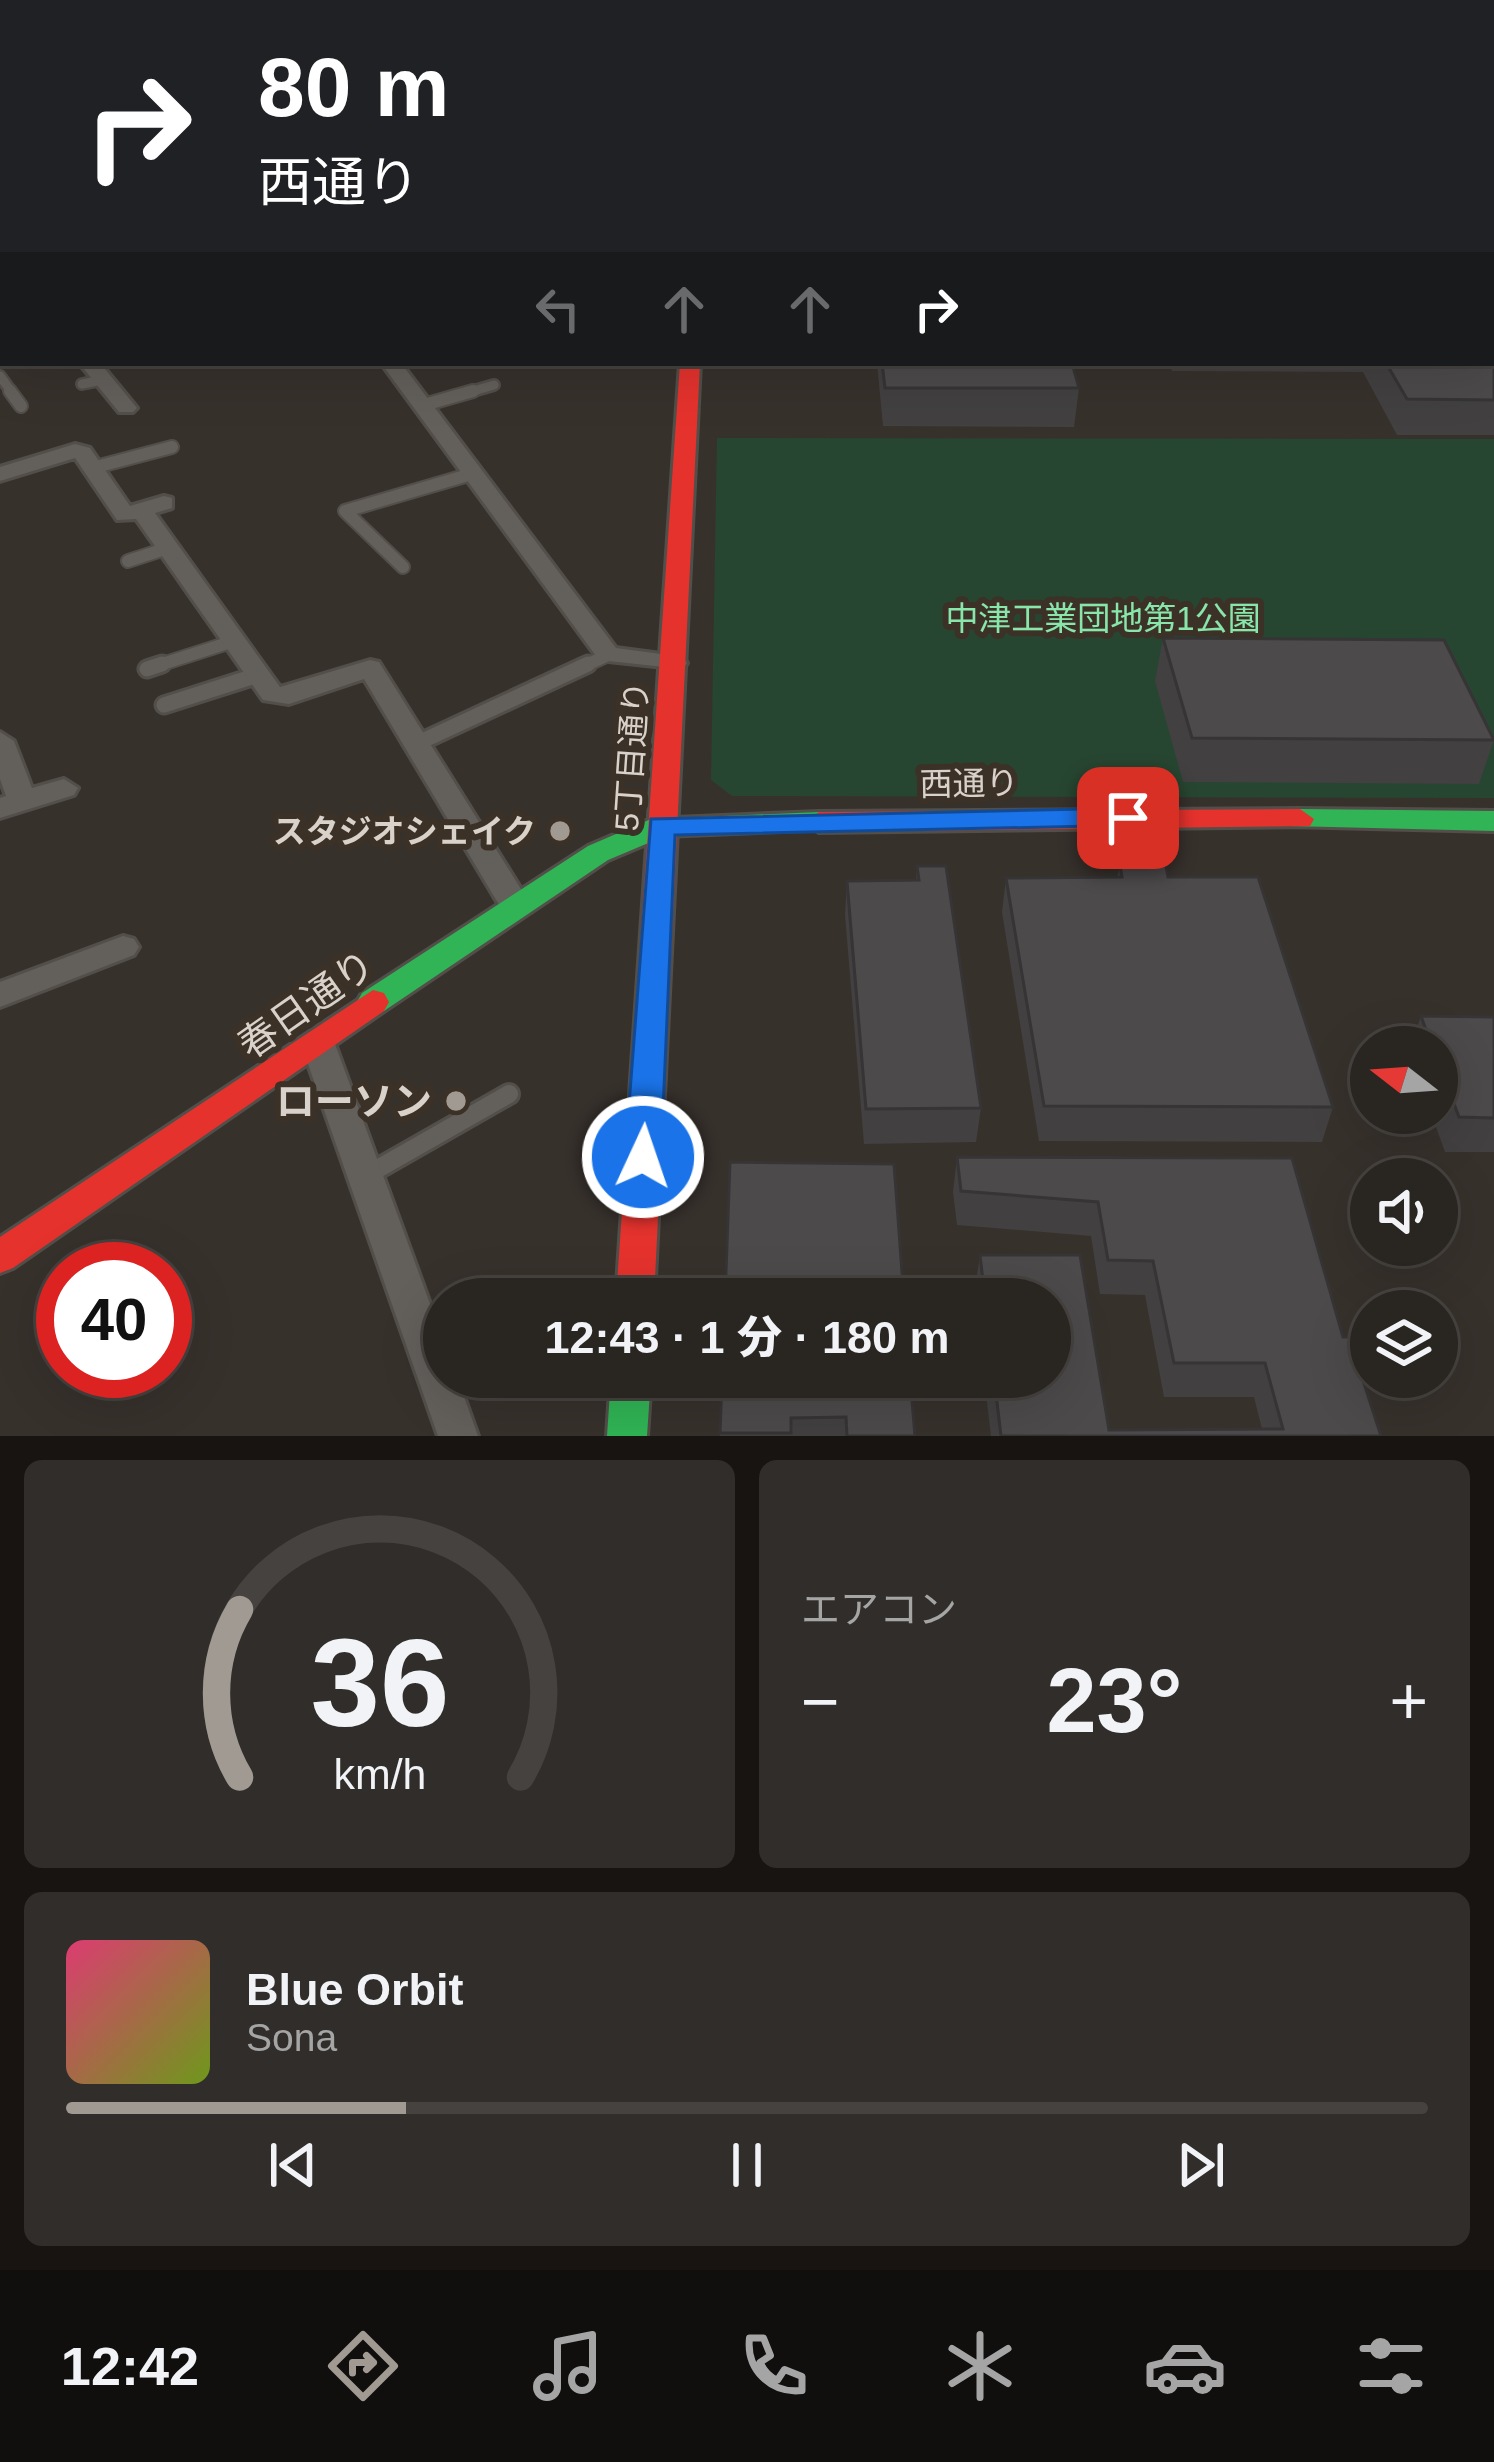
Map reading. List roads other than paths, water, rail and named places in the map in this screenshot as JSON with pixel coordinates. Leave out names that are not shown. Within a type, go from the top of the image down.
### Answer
[{"type":"street","points":[[401,366],[424,405],[608,655],[674,663]]},
{"type":"street","name":"5丁目通り","points":[[636,1278],[690,366]]},
{"type":"street","points":[[91,376],[125,409]]},
{"type":"street","points":[[0,474],[75,451],[125,515],[153,506],[168,548],[272,694],[289,697],[370,668],[515,905]]},
{"type":"street","points":[[0,740],[11,804],[64,788]]},
{"type":"street","name":"西通り","points":[[661,826],[1036,818],[1494,821]]},
{"type":"street","name":"春日通り","points":[[0,1257],[515,905],[598,854],[661,826]]},
{"type":"street","points":[[0,995],[123,947]]},
{"type":"street","points":[[318,1044],[458,1436]]},
{"type":"street","points":[[627,1436],[630,1398]]},
{"type":"lane","points":[[0,376],[18,401],[0,401]]},
{"type":"lane","points":[[424,405],[494,385]]},
{"type":"lane","points":[[92,469],[172,446]]},
{"type":"lane","points":[[403,566],[342,505],[475,473]]},
{"type":"lane","points":[[128,561],[168,548]]},
{"type":"lane","points":[[373,562],[391,556]]},
{"type":"lane","points":[[148,669],[234,641]]},
{"type":"lane","points":[[418,743],[608,655]]},
{"type":"lane","points":[[164,705],[258,675]]},
{"type":"lane","points":[[366,1175],[509,1094]]},
{"type":"place","name":"スタジオシェイク","points":[[560,831]]},
{"type":"place","name":"ローソン","points":[[456,1101]]},
{"type":"park label","name":"中津工業団地第1公園","points":[[1103,618]]}]
